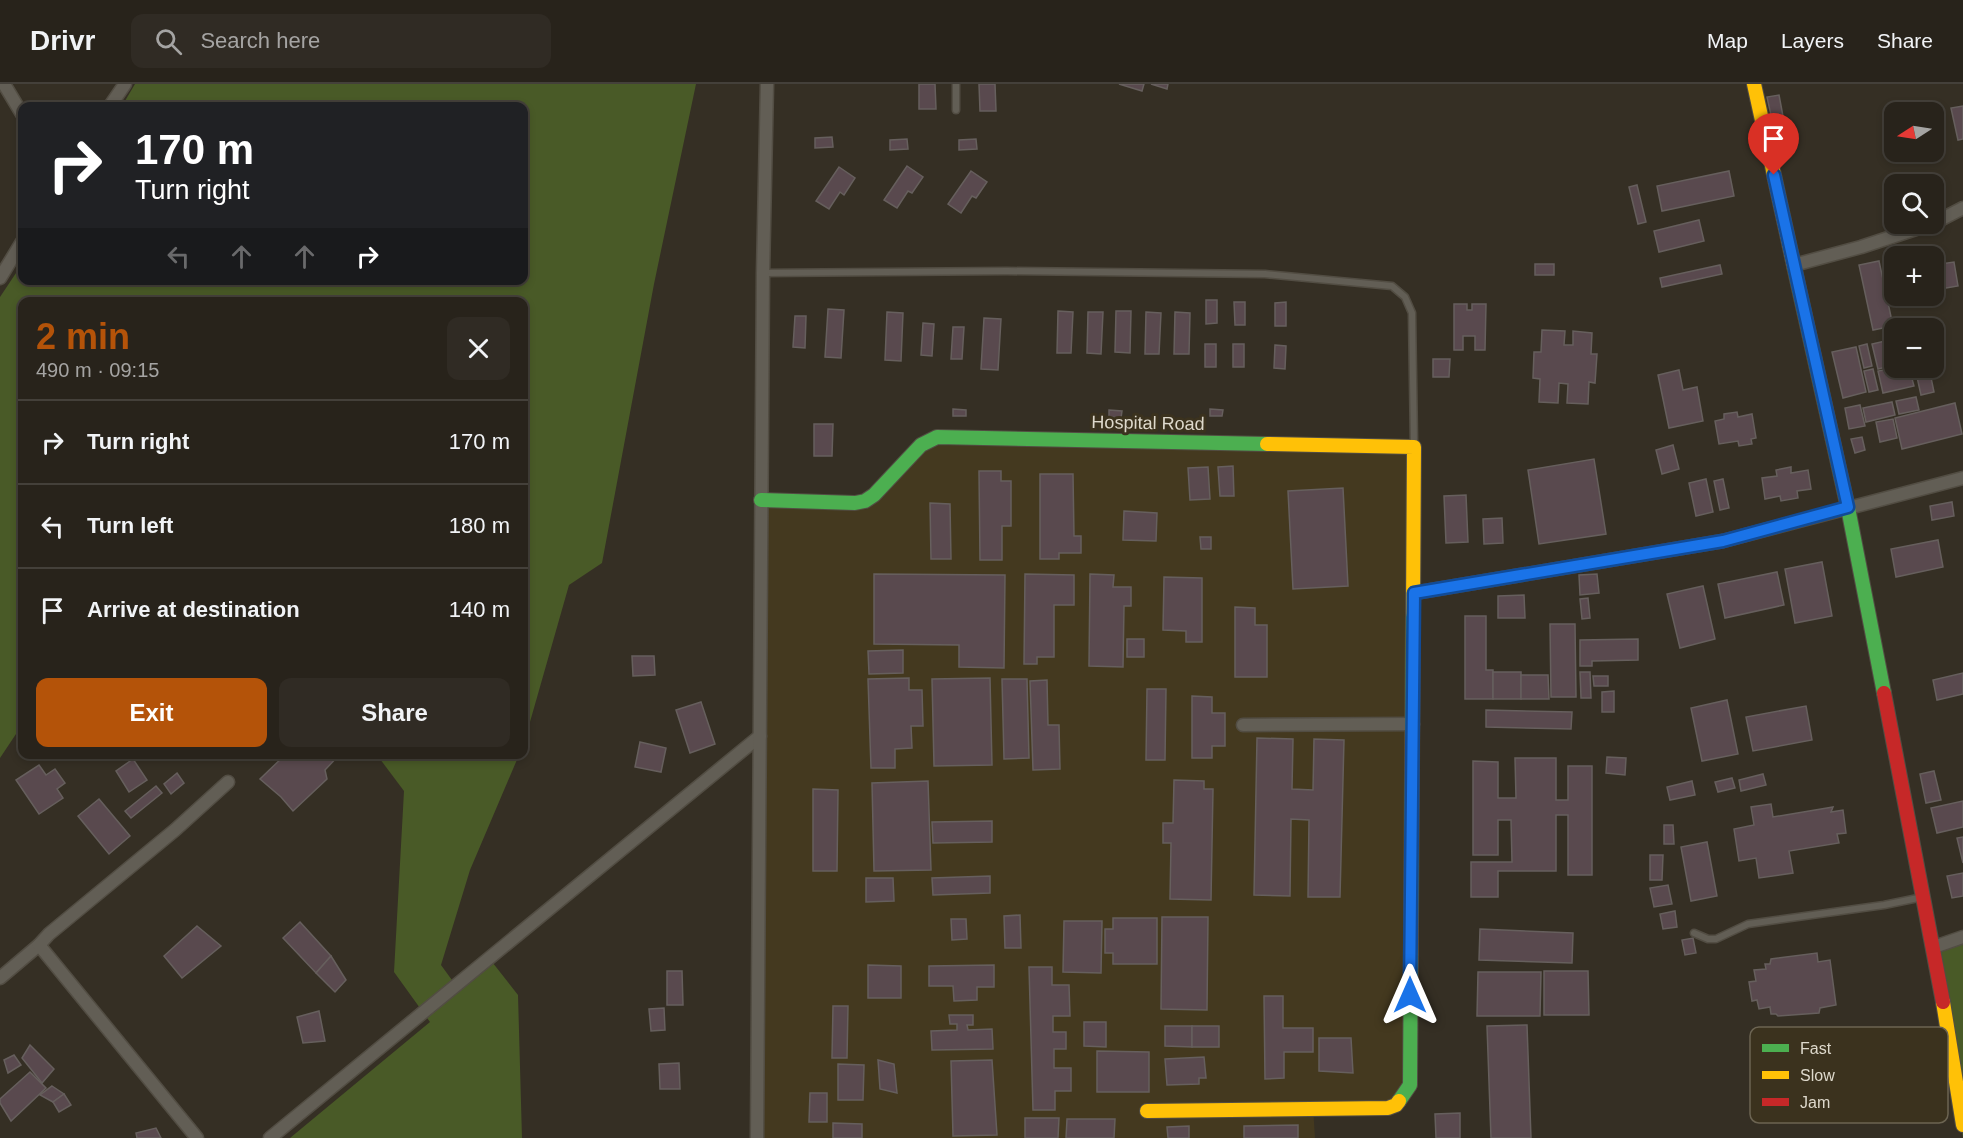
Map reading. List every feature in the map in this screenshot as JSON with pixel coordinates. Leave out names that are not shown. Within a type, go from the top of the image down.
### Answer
[{"type":"street","points":[[4,84],[18,107]]},
{"type":"street","points":[[113,102],[125,84]]},
{"type":"street","points":[[757,1138],[761,500],[767,84]]},
{"type":"street","points":[[1754,84],[1848,507],[1934,947],[1947,1027]]},
{"type":"street","points":[[1944,217],[1963,208]]},
{"type":"street","points":[[1794,265],[1899,234]]},
{"type":"street","points":[[0,278],[18,249]]},
{"type":"street","name":"Hospital Road","points":[[761,500],[855,503],[865,501],[874,495],[921,445],[937,437],[1414,447]]},
{"type":"street","points":[[1147,1111],[1388,1108],[1396,1105],[1410,1085],[1414,447]]},
{"type":"street","points":[[1414,593],[1723,541],[1963,478]]},
{"type":"street","points":[[1243,725],[1413,724]]},
{"type":"street","points":[[270,1138],[760,736]]},
{"type":"street","points":[[0,978],[175,830],[228,782]]},
{"type":"street","points":[[1934,947],[1963,937]]},
{"type":"street","points":[[39,945],[197,1138]]},
{"type":"street","points":[[1948,1033],[1963,1125]]},
{"type":"lane","points":[[956,84],[956,110]]},
{"type":"lane","points":[[764,273],[1007,271],[1265,274],[1392,286],[1405,297],[1412,313],[1414,447]]},
{"type":"lane","points":[[1694,933],[1708,939],[1716,939],[1748,924],[1884,905],[1923,897]]},
{"type":"shaded area","points":[[922,445],[1413,448],[1407,1081],[1390,1105],[1313,1106],[1315,1138],[757,1138],[762,502],[855,504]]},
{"type":"green space","points":[[135,84],[696,84],[654,284],[602,563],[569,585],[528,729],[528,297],[18,297],[18,731],[0,758],[0,297],[18,270],[18,285],[528,285],[528,102],[124,102]]},
{"type":"green space","points":[[380,759],[517,759],[470,870],[441,965],[457,987],[489,958],[518,995],[522,1138],[290,1138],[430,1022],[394,972],[404,791]]},
{"type":"green space","points":[[1963,938],[1963,1138],[1948,1043],[1948,1027],[1945,1027],[1933,948]]},
{"type":"building","points":[[919,84],[935,84],[936,109],[919,109]]},
{"type":"building","points":[[979,84],[995,84],[996,111],[980,111]]},
{"type":"building","points":[[1119,84],[1144,84],[1142,91]]},
{"type":"building","points":[[1151,84],[1168,84],[1167,89]]},
{"type":"building","points":[[1779,95],[1785,127],[1774,129],[1767,97]]},
{"type":"building","points":[[1963,106],[1963,139],[1958,140],[1951,108]]},
{"type":"building","points":[[832,137],[833,147],[815,148],[815,138]]},
{"type":"building","points":[[907,139],[908,149],[890,150],[890,140]]},
{"type":"building","points":[[976,139],[977,149],[959,150],[959,140]]},
{"type":"building","points":[[907,166],[923,177],[912,193],[908,191],[897,208],[884,200]]},
{"type":"building","points":[[839,167],[855,178],[844,195],[840,192],[829,209],[816,201]]},
{"type":"building","points":[[971,171],[987,182],[976,198],[972,196],[961,213],[948,204]]},
{"type":"building","points":[[1729,171],[1734,196],[1662,211],[1657,186]]},
{"type":"building","points":[[1637,185],[1646,222],[1638,224],[1629,187]]},
{"type":"building","points":[[1699,220],[1704,241],[1659,252],[1654,231]]},
{"type":"building","points":[[1879,261],[1884,284],[1884,306],[1889,306],[1891,318],[1884,318],[1884,328],[1873,330],[1859,265]]},
{"type":"building","points":[[1954,262],[1958,286],[1944,288],[1944,264]]},
{"type":"building","points":[[1535,264],[1554,264],[1554,275],[1535,275]]},
{"type":"building","points":[[1720,265],[1722,274],[1662,287],[1660,278]]},
{"type":"building","points":[[1206,300],[1217,300],[1217,323],[1206,324]]},
{"type":"building","points":[[1234,302],[1245,302],[1245,325],[1235,325]]},
{"type":"building","points":[[1286,302],[1286,326],[1275,326],[1275,303]]},
{"type":"building","points":[[1454,304],[1467,304],[1467,310],[1472,310],[1472,304],[1486,304],[1485,350],[1475,350],[1475,336],[1463,336],[1463,350],[1454,350]]},
{"type":"building","points":[[828,309],[844,310],[841,358],[825,357]]},
{"type":"building","points":[[1058,311],[1073,312],[1071,353],[1057,353]]},
{"type":"building","points":[[1116,311],[1131,311],[1130,353],[1115,352]]},
{"type":"building","points":[[887,312],[903,313],[901,361],[885,360]]},
{"type":"building","points":[[1088,312],[1103,312],[1101,354],[1087,353]]},
{"type":"building","points":[[1146,312],[1161,313],[1159,354],[1145,354]]},
{"type":"building","points":[[1175,312],[1190,313],[1189,354],[1174,354]]},
{"type":"building","points":[[795,316],[806,316],[805,348],[793,347]]},
{"type":"building","points":[[984,318],[1001,319],[998,370],[981,369]]},
{"type":"building","points":[[923,323],[934,324],[932,356],[921,355]]},
{"type":"building","points":[[953,327],[964,327],[962,359],[951,359]]},
{"type":"building","points":[[1542,330],[1565,331],[1564,345],[1573,345],[1573,331],[1592,333],[1591,354],[1597,354],[1595,383],[1589,382],[1588,404],[1567,403],[1568,384],[1559,383],[1558,403],[1539,402],[1540,379],[1533,378],[1534,352],[1541,352]]},
{"type":"building","points":[[1884,341],[1884,368],[1878,369],[1872,344]]},
{"type":"building","points":[[1205,344],[1216,344],[1216,367],[1205,367]]},
{"type":"building","points":[[1233,344],[1244,344],[1244,367],[1233,367]]},
{"type":"building","points":[[1867,344],[1872,366],[1864,368],[1859,346]]},
{"type":"building","points":[[1275,345],[1286,346],[1285,369],[1274,368]]},
{"type":"building","points":[[1856,347],[1866,392],[1843,398],[1832,352]]},
{"type":"building","points":[[1433,359],[1450,359],[1449,377],[1433,377]]},
{"type":"building","points":[[1873,369],[1878,390],[1869,392],[1864,371]]},
{"type":"building","points":[[1679,370],[1683,390],[1697,387],[1703,421],[1669,428],[1658,375]]},
{"type":"building","points":[[1884,370],[1884,378],[1912,378],[1914,386],[1883,393],[1878,371]]},
{"type":"building","points":[[1917,378],[1931,378],[1934,392],[1921,395]]},
{"type":"building","points":[[1916,397],[1919,410],[1899,414],[1896,401]]},
{"type":"building","points":[[1892,402],[1895,415],[1866,422],[1863,408]]},
{"type":"building","points":[[1955,403],[1962,434],[1902,449],[1895,418]]},
{"type":"building","points":[[1860,405],[1865,426],[1849,429],[1845,408]]},
{"type":"building","points":[[953,409],[966,410],[966,416],[953,416]]},
{"type":"building","points":[[1210,409],[1223,410],[1222,416],[1210,416]]},
{"type":"building","points":[[1109,410],[1122,411],[1121,418],[1109,417]]},
{"type":"building","points":[[1737,412],[1738,417],[1752,414],[1756,438],[1751,439],[1752,444],[1739,446],[1738,441],[1719,444],[1715,421],[1724,419],[1724,414]]},
{"type":"building","points":[[1893,419],[1897,438],[1880,442],[1876,422]]},
{"type":"building","points":[[814,424],[833,424],[832,456],[814,456]]},
{"type":"building","points":[[1862,437],[1865,450],[1855,453],[1851,439]]},
{"type":"building","points":[[1673,445],[1679,469],[1662,474],[1656,450]]},
{"type":"building","points":[[1594,459],[1606,534],[1539,544],[1528,470]]},
{"type":"building","points":[[1233,466],[1234,496],[1220,496],[1218,467]]},
{"type":"building","points":[[1208,467],[1210,499],[1190,500],[1188,468]]},
{"type":"building","points":[[1791,467],[1791,473],[1808,470],[1811,489],[1797,491],[1798,498],[1781,501],[1780,496],[1765,499],[1762,478],[1777,476],[1776,470]]},
{"type":"building","points":[[979,471],[1001,471],[1001,481],[1011,481],[1011,526],[1002,526],[1002,560],[980,560]]},
{"type":"building","points":[[1040,474],[1073,474],[1074,536],[1081,536],[1081,553],[1059,553],[1059,559],[1040,559]]},
{"type":"building","points":[[1706,479],[1713,512],[1696,516],[1689,483]]},
{"type":"building","points":[[1723,479],[1729,508],[1720,510],[1714,481]]},
{"type":"building","points":[[1343,488],[1348,586],[1293,589],[1288,491]]},
{"type":"building","points":[[1466,495],[1468,542],[1446,543],[1444,496]]},
{"type":"building","points":[[1952,502],[1954,516],[1932,520],[1930,506]]},
{"type":"building","points":[[930,503],[950,504],[951,559],[931,559]]},
{"type":"building","points":[[1124,511],[1157,513],[1156,541],[1123,540]]},
{"type":"building","points":[[1502,518],[1503,543],[1484,544],[1483,519]]},
{"type":"building","points":[[1200,537],[1211,537],[1211,549],[1201,549]]},
{"type":"building","points":[[1938,540],[1943,567],[1896,577],[1891,549]]},
{"type":"building","points":[[1822,562],[1832,616],[1795,623],[1785,569]]},
{"type":"building","points":[[1777,572],[1784,605],[1725,618],[1718,584]]},
{"type":"building","points":[[874,574],[1005,575],[1004,668],[959,667],[959,645],[874,644]]},
{"type":"building","points":[[1025,574],[1074,575],[1074,605],[1054,605],[1054,657],[1037,657],[1037,664],[1024,664]]},
{"type":"building","points":[[1090,574],[1114,575],[1113,587],[1131,587],[1131,606],[1124,606],[1123,667],[1089,666]]},
{"type":"building","points":[[1597,574],[1599,593],[1580,595],[1579,575]]},
{"type":"building","points":[[1164,577],[1202,578],[1202,642],[1186,642],[1186,631],[1163,630]]},
{"type":"building","points":[[1703,586],[1715,639],[1680,648],[1667,594]]},
{"type":"building","points":[[1524,595],[1525,618],[1498,618],[1498,596]]},
{"type":"building","points":[[1588,598],[1590,618],[1582,619],[1580,599]]},
{"type":"building","points":[[1235,607],[1255,608],[1255,625],[1267,625],[1267,677],[1235,677]]},
{"type":"building","points":[[1465,616],[1486,616],[1486,670],[1493,670],[1493,699],[1465,699]]},
{"type":"building","points":[[1550,624],[1575,624],[1576,697],[1551,697]]},
{"type":"building","points":[[1127,639],[1144,639],[1144,657],[1127,657]]},
{"type":"building","points":[[1638,639],[1638,660],[1592,661],[1592,666],[1580,666],[1580,640]]},
{"type":"building","points":[[903,650],[903,673],[869,674],[868,651]]},
{"type":"building","points":[[632,656],[654,656],[655,675],[633,676]]},
{"type":"building","points":[[1493,672],[1521,672],[1521,699],[1493,699]]},
{"type":"building","points":[[1580,672],[1590,672],[1591,698],[1581,698]]},
{"type":"building","points":[[1963,673],[1963,694],[1937,700],[1933,680]]},
{"type":"building","points":[[1521,675],[1548,675],[1549,699],[1521,699]]},
{"type":"building","points":[[1593,676],[1608,676],[1608,686],[1594,686]]},
{"type":"building","points":[[909,678],[909,690],[922,690],[923,726],[911,726],[912,748],[895,749],[895,768],[871,768],[868,679]]},
{"type":"building","points":[[990,678],[992,765],[934,766],[932,679]]},
{"type":"building","points":[[1002,679],[1027,679],[1029,758],[1004,759]]},
{"type":"building","points":[[1047,680],[1048,725],[1059,725],[1060,769],[1033,770],[1030,681]]},
{"type":"building","points":[[1147,689],[1166,689],[1165,760],[1146,760]]},
{"type":"building","points":[[1614,691],[1614,712],[1602,712],[1602,692]]},
{"type":"building","points":[[1192,696],[1212,697],[1212,713],[1225,713],[1225,746],[1212,746],[1212,758],[1192,758]]},
{"type":"building","points":[[1727,700],[1738,754],[1702,761],[1691,708]]},
{"type":"building","points":[[701,702],[715,744],[690,753],[676,710]]},
{"type":"building","points":[[1806,706],[1812,740],[1753,751],[1746,717]]},
{"type":"building","points":[[1486,710],[1572,712],[1571,729],[1486,727]]},
{"type":"building","points":[[1257,738],[1293,739],[1292,789],[1313,790],[1314,739],[1344,740],[1340,897],[1308,897],[1309,820],[1291,819],[1290,896],[1254,895]]},
{"type":"building","points":[[640,742],[666,748],[661,772],[635,767]]},
{"type":"building","points":[[1607,757],[1626,758],[1625,775],[1606,773]]},
{"type":"building","points":[[1515,758],[1556,758],[1556,800],[1568,800],[1568,766],[1592,766],[1592,875],[1568,875],[1568,815],[1556,815],[1556,871],[1498,871],[1498,897],[1471,897],[1471,862],[1512,862],[1511,820],[1498,820],[1498,855],[1473,855],[1473,761],[1498,762],[1498,798],[1516,798]]},
{"type":"building","points":[[133,759],[147,780],[129,792],[116,771]]},
{"type":"building","points":[[281,759],[335,759],[325,770],[327,779],[293,811],[260,779]]},
{"type":"building","points":[[39,765],[46,775],[55,769],[65,783],[57,789],[63,798],[39,814],[16,780]]},
{"type":"building","points":[[1934,771],[1941,800],[1926,803],[1920,774]]},
{"type":"building","points":[[177,773],[184,783],[171,794],[164,784]]},
{"type":"building","points":[[1763,774],[1766,785],[1741,791],[1739,780]]},
{"type":"building","points":[[1732,778],[1735,788],[1718,792],[1715,782]]},
{"type":"building","points":[[1174,780],[1204,781],[1204,789],[1213,789],[1211,900],[1170,899],[1171,843],[1163,843],[1163,823],[1173,823]]},
{"type":"building","points":[[928,781],[931,870],[874,871],[872,783]]},
{"type":"building","points":[[1692,781],[1695,795],[1670,800],[1667,787]]},
{"type":"building","points":[[156,786],[162,793],[131,818],[125,811]]},
{"type":"building","points":[[813,789],[838,790],[837,871],[813,871]]},
{"type":"building","points":[[99,799],[130,836],[109,854],[78,816]]},
{"type":"building","points":[[1963,801],[1963,827],[1937,833],[1931,808]]},
{"type":"building","points":[[1771,804],[1773,817],[1833,807],[1831,812],[1843,810],[1846,833],[1837,834],[1839,843],[1789,851],[1793,873],[1759,878],[1756,858],[1739,861],[1734,829],[1754,825],[1751,807]]},
{"type":"building","points":[[992,821],[992,842],[933,843],[932,822]]},
{"type":"building","points":[[1664,825],[1673,825],[1674,844],[1664,844]]},
{"type":"building","points":[[1963,837],[1963,863],[1957,838]]},
{"type":"building","points":[[1707,842],[1717,896],[1691,901],[1681,847]]},
{"type":"building","points":[[1650,855],[1663,855],[1662,880],[1650,880]]},
{"type":"building","points":[[1963,873],[1963,896],[1952,898],[1947,876]]},
{"type":"building","points":[[990,876],[990,893],[933,895],[932,878]]},
{"type":"building","points":[[866,878],[893,878],[894,901],[866,902]]},
{"type":"building","points":[[1668,885],[1672,904],[1654,907],[1650,888]]},
{"type":"building","points":[[1675,911],[1677,927],[1663,929],[1660,914]]},
{"type":"building","points":[[1020,915],[1021,948],[1005,948],[1004,916]]},
{"type":"building","points":[[1162,917],[1208,917],[1207,1010],[1161,1009]]},
{"type":"building","points":[[1113,918],[1157,918],[1157,964],[1113,964],[1113,953],[1105,953],[1105,929],[1113,929]]},
{"type":"building","points":[[951,919],[966,919],[967,939],[952,940]]},
{"type":"building","points":[[1064,921],[1102,921],[1101,973],[1063,972]]},
{"type":"building","points":[[300,922],[331,956],[316,973],[283,938]]},
{"type":"building","points":[[197,926],[221,946],[182,978],[164,956]]},
{"type":"building","points":[[1480,929],[1573,933],[1572,963],[1479,960]]},
{"type":"building","points":[[1693,938],[1696,953],[1685,955],[1682,940]]},
{"type":"building","points":[[1817,953],[1818,962],[1830,960],[1836,1005],[1820,1008],[1819,1013],[1778,1016],[1771,1014],[1770,1007],[1759,1009],[1757,1000],[1752,1001],[1749,982],[1756,981],[1754,970],[1766,969],[1765,964],[1770,964],[1771,959]]},
{"type":"building","points":[[331,956],[346,980],[335,992],[316,973]]},
{"type":"building","points":[[868,965],[901,966],[901,998],[868,998]]},
{"type":"building","points":[[994,965],[994,987],[977,987],[977,1000],[954,1001],[953,986],[929,986],[929,966]]},
{"type":"building","points":[[1029,967],[1052,967],[1052,985],[1069,985],[1070,1016],[1053,1016],[1053,1032],[1066,1032],[1066,1049],[1054,1049],[1054,1068],[1071,1068],[1071,1091],[1055,1091],[1055,1110],[1033,1110]]},
{"type":"building","points":[[667,971],[682,971],[683,1005],[667,1005]]},
{"type":"building","points":[[1544,971],[1588,971],[1589,1015],[1544,1015]]},
{"type":"building","points":[[1478,972],[1541,972],[1540,1016],[1477,1016]]},
{"type":"building","points":[[1264,996],[1283,996],[1283,1028],[1313,1028],[1313,1052],[1284,1052],[1284,1078],[1265,1079]]},
{"type":"building","points":[[833,1006],[848,1006],[847,1058],[832,1058]]},
{"type":"building","points":[[664,1008],[665,1030],[651,1031],[649,1009]]},
{"type":"building","points":[[319,1011],[325,1041],[303,1043],[297,1017]]},
{"type":"building","points":[[949,1015],[973,1015],[973,1025],[967,1025],[968,1030],[992,1029],[993,1049],[932,1050],[931,1031],[957,1030],[957,1024],[950,1024]]},
{"type":"building","points":[[1084,1022],[1106,1022],[1106,1047],[1084,1046]]},
{"type":"building","points":[[1527,1025],[1531,1138],[1491,1138],[1487,1026]]},
{"type":"building","points":[[1165,1026],[1192,1026],[1192,1047],[1165,1046]]},
{"type":"building","points":[[1192,1026],[1219,1026],[1219,1047],[1192,1047]]},
{"type":"building","points":[[1319,1038],[1351,1038],[1353,1073],[1319,1071]]},
{"type":"building","points":[[30,1045],[54,1069],[42,1083],[22,1058]]},
{"type":"building","points":[[1097,1051],[1149,1052],[1149,1092],[1097,1092]]},
{"type":"building","points":[[14,1055],[21,1065],[8,1073],[4,1060]]},
{"type":"building","points":[[1204,1057],[1206,1078],[1199,1078],[1199,1084],[1167,1085],[1165,1059]]},
{"type":"building","points":[[878,1060],[894,1064],[897,1093],[880,1089]]},
{"type":"building","points":[[992,1060],[997,1135],[953,1136],[951,1061]]},
{"type":"building","points":[[679,1063],[680,1089],[660,1089],[659,1064]]},
{"type":"building","points":[[838,1064],[864,1065],[863,1100],[838,1100]]},
{"type":"building","points":[[30,1072],[46,1088],[11,1121],[0,1099]]},
{"type":"building","points":[[52,1086],[64,1094],[53,1102],[40,1095]]},
{"type":"building","points":[[810,1093],[827,1093],[827,1122],[809,1122]]},
{"type":"building","points":[[64,1094],[71,1105],[59,1112],[53,1102]]},
{"type":"building","points":[[1460,1113],[1460,1138],[1436,1138],[1435,1114]]},
{"type":"building","points":[[1025,1118],[1059,1118],[1058,1138],[1025,1138]]},
{"type":"building","points":[[1067,1119],[1115,1119],[1114,1138],[1066,1138]]},
{"type":"building","points":[[833,1123],[862,1124],[862,1138],[833,1138]]},
{"type":"building","points":[[1298,1125],[1298,1138],[1244,1138],[1244,1126]]},
{"type":"building","points":[[1189,1126],[1189,1138],[1168,1138],[1167,1127]]},
{"type":"building","points":[[156,1128],[161,1138],[137,1138],[136,1133]]},
{"type":"traffic: fast","points":[[1794,266],[1848,508],[1884,693]]},
{"type":"traffic: fast","points":[[761,500],[855,503],[865,501],[874,495],[921,445],[937,437],[1267,444]]},
{"type":"traffic: fast","points":[[1399,1101],[1410,1085],[1413,613]]},
{"type":"traffic: slow","points":[[1754,84],[1794,266]]},
{"type":"traffic: slow","points":[[1267,444],[1414,447],[1413,613]]},
{"type":"traffic: slow","points":[[1943,1002],[1947,1027]]},
{"type":"traffic: slow","points":[[1948,1033],[1963,1125]]},
{"type":"traffic: slow","points":[[1147,1111],[1388,1108],[1399,1101]]},
{"type":"traffic: jam","points":[[1884,693],[1943,1002]]},
{"type":"route","points":[[1410,995],[1414,593],[1723,541],[1848,507],[1774,175]]}]
